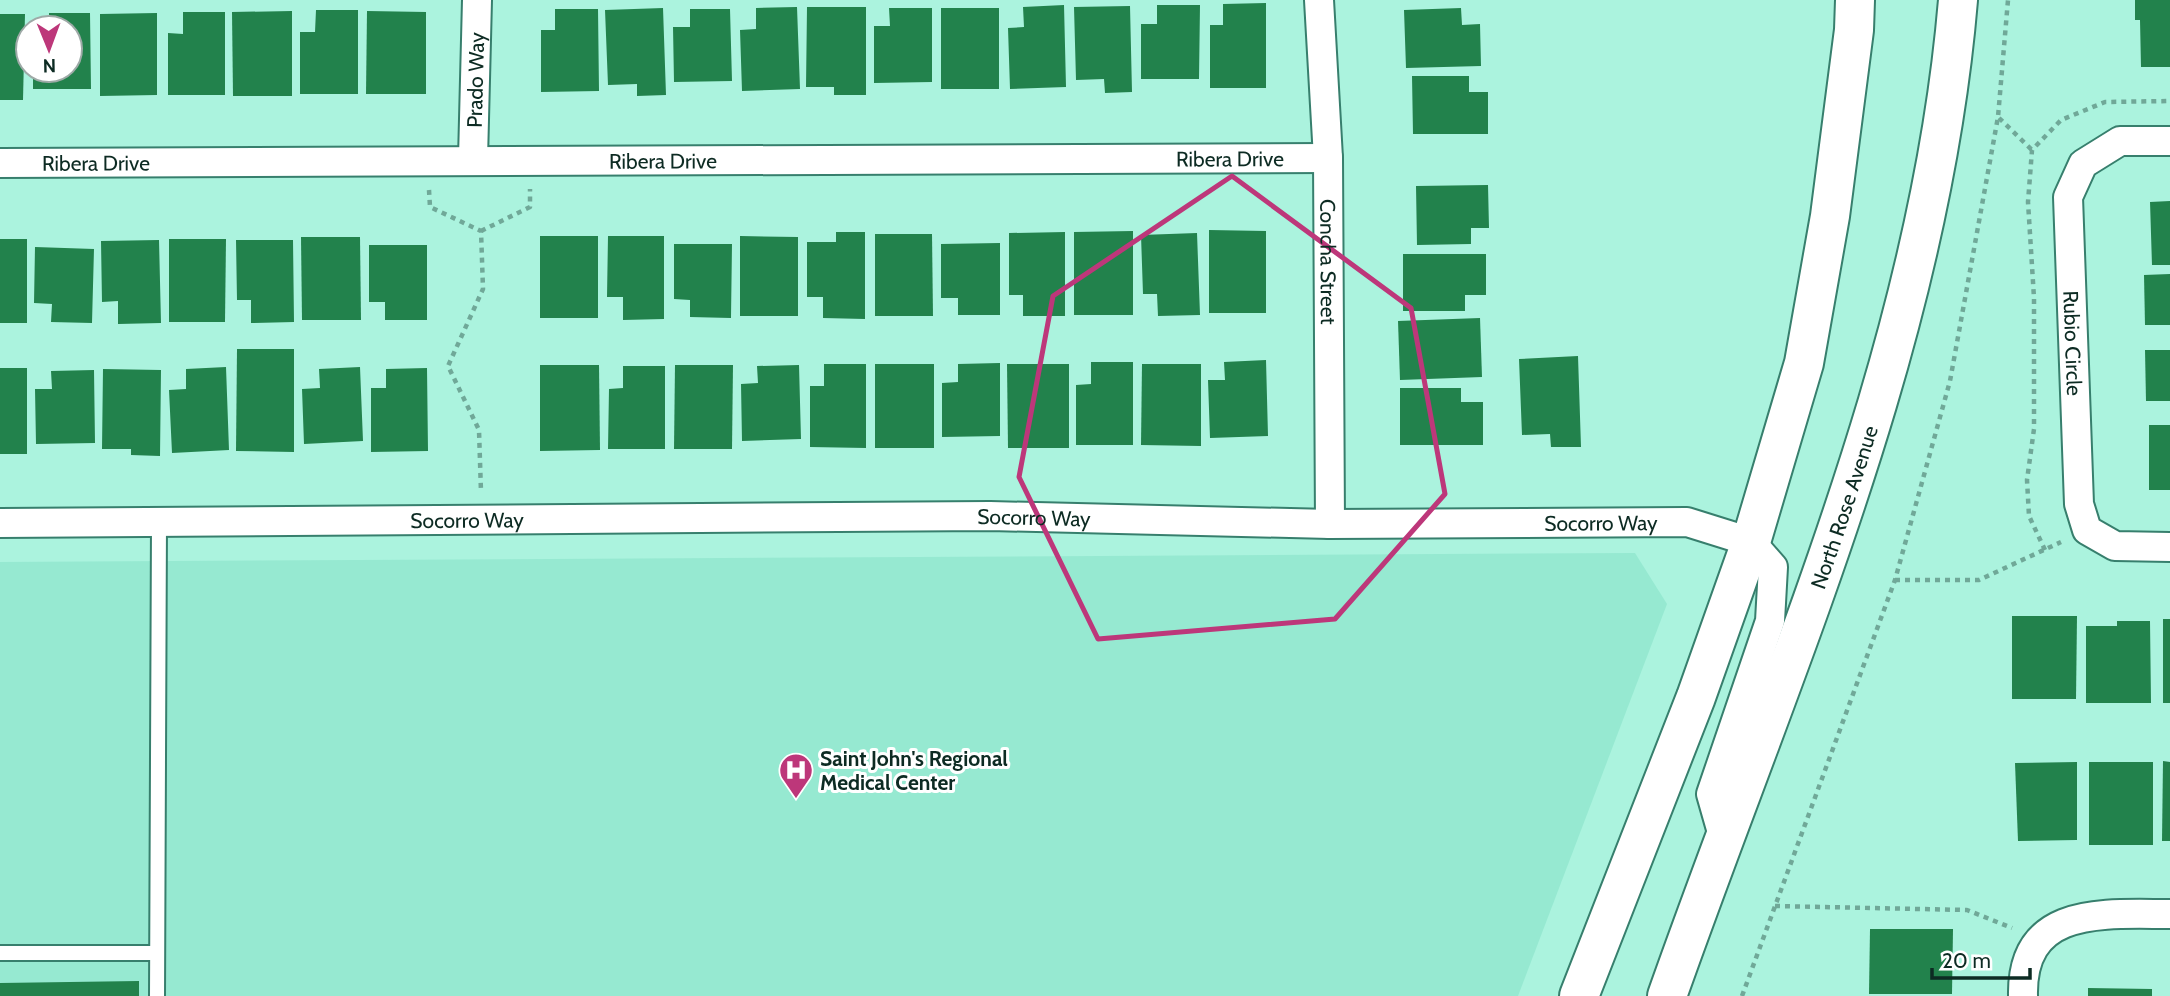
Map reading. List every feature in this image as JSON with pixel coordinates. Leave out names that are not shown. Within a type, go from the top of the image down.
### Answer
[{"type":"main road","points":[[1579,996],[1696,697],[1751,542],[1804,363],[1830,216],[1854,30],[1855,0]]},
{"type":"main road","name":"North Rose Avenue","points":[[1667,996],[1723,836],[1855,481],[1895,347],[1940,134],[1952,67],[1958,0]]},
{"type":"street","name":"Prado Way","points":[[474,159],[477,0]]},
{"type":"street","name":"Concha Street","points":[[1320,0],[1328,158],[1331,524]]},
{"type":"street","name":"Rubio Circle","points":[[2087,530],[2079,504],[2068,197],[2083,164],[2120,141],[2170,141]]},
{"type":"street","name":"Ribera Drive","points":[[0,163],[426,159],[1328,158]]},
{"type":"street","name":"Socorro Way","points":[[0,523],[990,516],[1331,524],[1688,522],[1751,542]]},
{"type":"street","points":[[2087,530],[2115,546],[2170,547]]},
{"type":"street","points":[[1723,836],[1711,794],[1763,644],[1774,589],[1773,567],[1751,542]]},
{"type":"street","points":[[2023,996],[2026,962],[2039,938],[2058,925],[2093,915],[2170,914]]},
{"type":"lane","points":[[157,996],[159,522]]},
{"type":"lane","points":[[0,953],[157,953]]},
{"type":"path","points":[[1742,996],[1895,580],[1950,381],[1998,117],[2008,0]]},
{"type":"path","points":[[1998,117],[2032,150]]},
{"type":"path","points":[[426,159],[430,207],[481,231]]},
{"type":"path","points":[[481,231],[530,207],[531,159]]},
{"type":"path","points":[[481,231],[483,289],[448,366],[479,430],[481,520]]},
{"type":"path","points":[[1895,580],[1979,580],[2087,530]]},
{"type":"path","points":[[1775,906],[1967,910],[2039,938]]},
{"type":"highlighted area","points":[[1232,176],[1411,308],[1445,494],[1335,619],[1098,639],[1019,477],[1053,296]]},
{"type":"shaded area","name":"Saint John's Regional Medical Center","points":[[1635,553],[1667,604],[1518,996],[0,996],[0,562]]},
{"type":"building","points":[[2135,0],[2170,0],[2170,67],[2141,67],[2140,20],[2135,20]]},
{"type":"building","points":[[1266,3],[1266,88],[1210,88],[1210,25],[1223,25],[1223,4]]},
{"type":"building","points":[[1064,5],[1066,87],[1010,89],[1008,28],[1024,27],[1023,7]]},
{"type":"building","points":[[1157,5],[1200,5],[1199,79],[1141,79],[1141,24],[1157,24]]},
{"type":"building","points":[[1130,6],[1132,92],[1105,93],[1104,79],[1076,80],[1074,7]]},
{"type":"building","points":[[797,7],[800,89],[742,91],[740,30],[756,29],[756,8]]},
{"type":"building","points":[[807,7],[866,7],[866,95],[834,95],[834,87],[806,87]]},
{"type":"building","points":[[663,8],[666,95],[637,96],[637,84],[608,85],[605,10]]},
{"type":"building","points":[[889,8],[932,8],[932,82],[874,83],[874,26],[890,26]]},
{"type":"building","points":[[941,8],[999,8],[999,89],[941,89]]},
{"type":"building","points":[[1461,8],[1462,25],[1480,24],[1481,66],[1406,68],[1404,10]]},
{"type":"building","points":[[555,9],[598,9],[599,91],[541,92],[541,30],[555,30]]},
{"type":"building","points":[[690,9],[730,9],[732,81],[674,82],[673,27],[690,27]]},
{"type":"building","points":[[316,10],[358,10],[358,94],[300,94],[300,32],[315,32]]},
{"type":"building","points":[[292,11],[292,96],[233,96],[232,12]]},
{"type":"building","points":[[367,11],[426,12],[426,94],[366,94]]},
{"type":"building","points":[[183,12],[225,12],[225,95],[168,95],[168,33],[183,34]]},
{"type":"building","points":[[90,13],[91,89],[33,89],[33,84],[84,84],[84,14],[49,14]]},
{"type":"building","points":[[157,13],[157,95],[100,96],[100,14]]},
{"type":"building","points":[[0,14],[14,14],[14,84],[23,84],[23,100],[0,100]]},
{"type":"building","points":[[1412,76],[1469,76],[1469,92],[1488,92],[1488,134],[1413,134]]},
{"type":"building","points":[[1488,185],[1489,228],[1471,228],[1471,244],[1417,245],[1416,186]]},
{"type":"building","points":[[2170,201],[2170,265],[2152,265],[2150,202]]},
{"type":"building","points":[[1209,230],[1266,231],[1266,313],[1209,313]]},
{"type":"building","points":[[1133,231],[1133,315],[1074,315],[1074,232]]},
{"type":"building","points":[[836,232],[865,232],[865,319],[823,318],[823,297],[807,297],[807,242],[836,242]]},
{"type":"building","points":[[1065,232],[1065,316],[1023,316],[1023,295],[1009,295],[1009,233]]},
{"type":"building","points":[[1197,233],[1200,315],[1158,316],[1157,294],[1143,294],[1141,235]]},
{"type":"building","points":[[875,234],[932,234],[933,316],[875,316]]},
{"type":"building","points":[[540,236],[598,236],[598,318],[540,318]]},
{"type":"building","points":[[608,236],[664,236],[664,319],[623,320],[623,297],[607,297]]},
{"type":"building","points":[[740,236],[798,237],[798,316],[740,316]]},
{"type":"building","points":[[301,237],[360,237],[361,320],[302,320]]},
{"type":"building","points":[[0,239],[27,239],[27,323],[0,323]]},
{"type":"building","points":[[169,239],[226,239],[225,322],[169,322]]},
{"type":"building","points":[[159,240],[161,323],[118,324],[118,301],[102,302],[101,241]]},
{"type":"building","points":[[236,240],[293,240],[294,322],[251,323],[251,300],[237,300]]},
{"type":"building","points":[[1000,243],[1000,315],[958,315],[958,298],[941,298],[941,244]]},
{"type":"building","points":[[674,244],[732,244],[731,318],[690,317],[690,300],[674,299]]},
{"type":"building","points":[[369,245],[427,245],[427,320],[385,320],[385,302],[369,302]]},
{"type":"building","points":[[35,247],[94,249],[92,323],[51,322],[52,304],[34,303]]},
{"type":"building","points":[[1403,254],[1486,254],[1486,295],[1465,295],[1465,311],[1403,311]]},
{"type":"building","points":[[2170,274],[2170,325],[2145,325],[2144,275]]},
{"type":"building","points":[[1480,318],[1482,377],[1400,380],[1398,321]]},
{"type":"building","points":[[237,349],[294,349],[294,452],[236,451]]},
{"type":"building","points":[[2145,350],[2170,350],[2170,401],[2146,401]]},
{"type":"building","points":[[1578,356],[1581,447],[1551,447],[1550,434],[1522,435],[1519,359]]},
{"type":"building","points":[[1266,360],[1268,436],[1210,438],[1208,380],[1225,380],[1224,362]]},
{"type":"building","points":[[1091,362],[1133,362],[1133,445],[1076,445],[1076,385],[1091,384]]},
{"type":"building","points":[[1000,363],[1000,436],[942,437],[942,383],[958,382],[958,364]]},
{"type":"building","points":[[824,364],[866,364],[866,448],[810,447],[810,386],[824,386]]},
{"type":"building","points":[[875,364],[934,364],[934,448],[875,448]]},
{"type":"building","points":[[1007,364],[1069,364],[1069,448],[1008,448]]},
{"type":"building","points":[[1142,364],[1201,364],[1201,446],[1141,445]]},
{"type":"building","points":[[540,365],[599,365],[600,450],[540,451]]},
{"type":"building","points":[[675,365],[733,365],[732,449],[674,449]]},
{"type":"building","points":[[799,365],[801,439],[742,441],[741,384],[758,383],[757,366]]},
{"type":"building","points":[[623,366],[665,366],[665,449],[608,449],[609,389],[623,388]]},
{"type":"building","points":[[226,367],[229,450],[172,453],[169,390],[186,389],[186,369]]},
{"type":"building","points":[[360,367],[363,441],[304,444],[302,389],[320,388],[319,369]]},
{"type":"building","points":[[0,368],[27,368],[27,454],[0,454]]},
{"type":"building","points":[[427,368],[428,451],[371,452],[371,388],[386,388],[386,369]]},
{"type":"building","points":[[103,369],[161,370],[160,456],[131,455],[131,449],[102,449]]},
{"type":"building","points":[[94,370],[95,443],[36,444],[35,389],[52,389],[51,371]]},
{"type":"building","points":[[1400,388],[1461,388],[1461,402],[1483,402],[1483,445],[1400,445]]},
{"type":"building","points":[[2149,425],[2170,425],[2170,490],[2149,490]]},
{"type":"building","points":[[2012,616],[2077,616],[2076,699],[2012,699]]},
{"type":"building","points":[[2163,619],[2170,619],[2170,703],[2163,703]]},
{"type":"building","points":[[2117,621],[2150,621],[2151,703],[2086,703],[2086,626],[2117,626]]},
{"type":"building","points":[[2163,761],[2170,762],[2170,841],[2162,841]]},
{"type":"building","points":[[2077,762],[2077,840],[2018,841],[2015,763]]},
{"type":"building","points":[[2089,762],[2153,762],[2153,845],[2089,845]]},
{"type":"building","points":[[1870,929],[1953,929],[1952,994],[1869,994]]},
{"type":"building","points":[[139,981],[139,996],[0,996],[0,983]]},
{"type":"building","points":[[2088,988],[2152,989],[2152,996],[2088,996]]},
{"type":"place","name":"Saint John's Regional Medical Center","points":[[796,800]]}]
